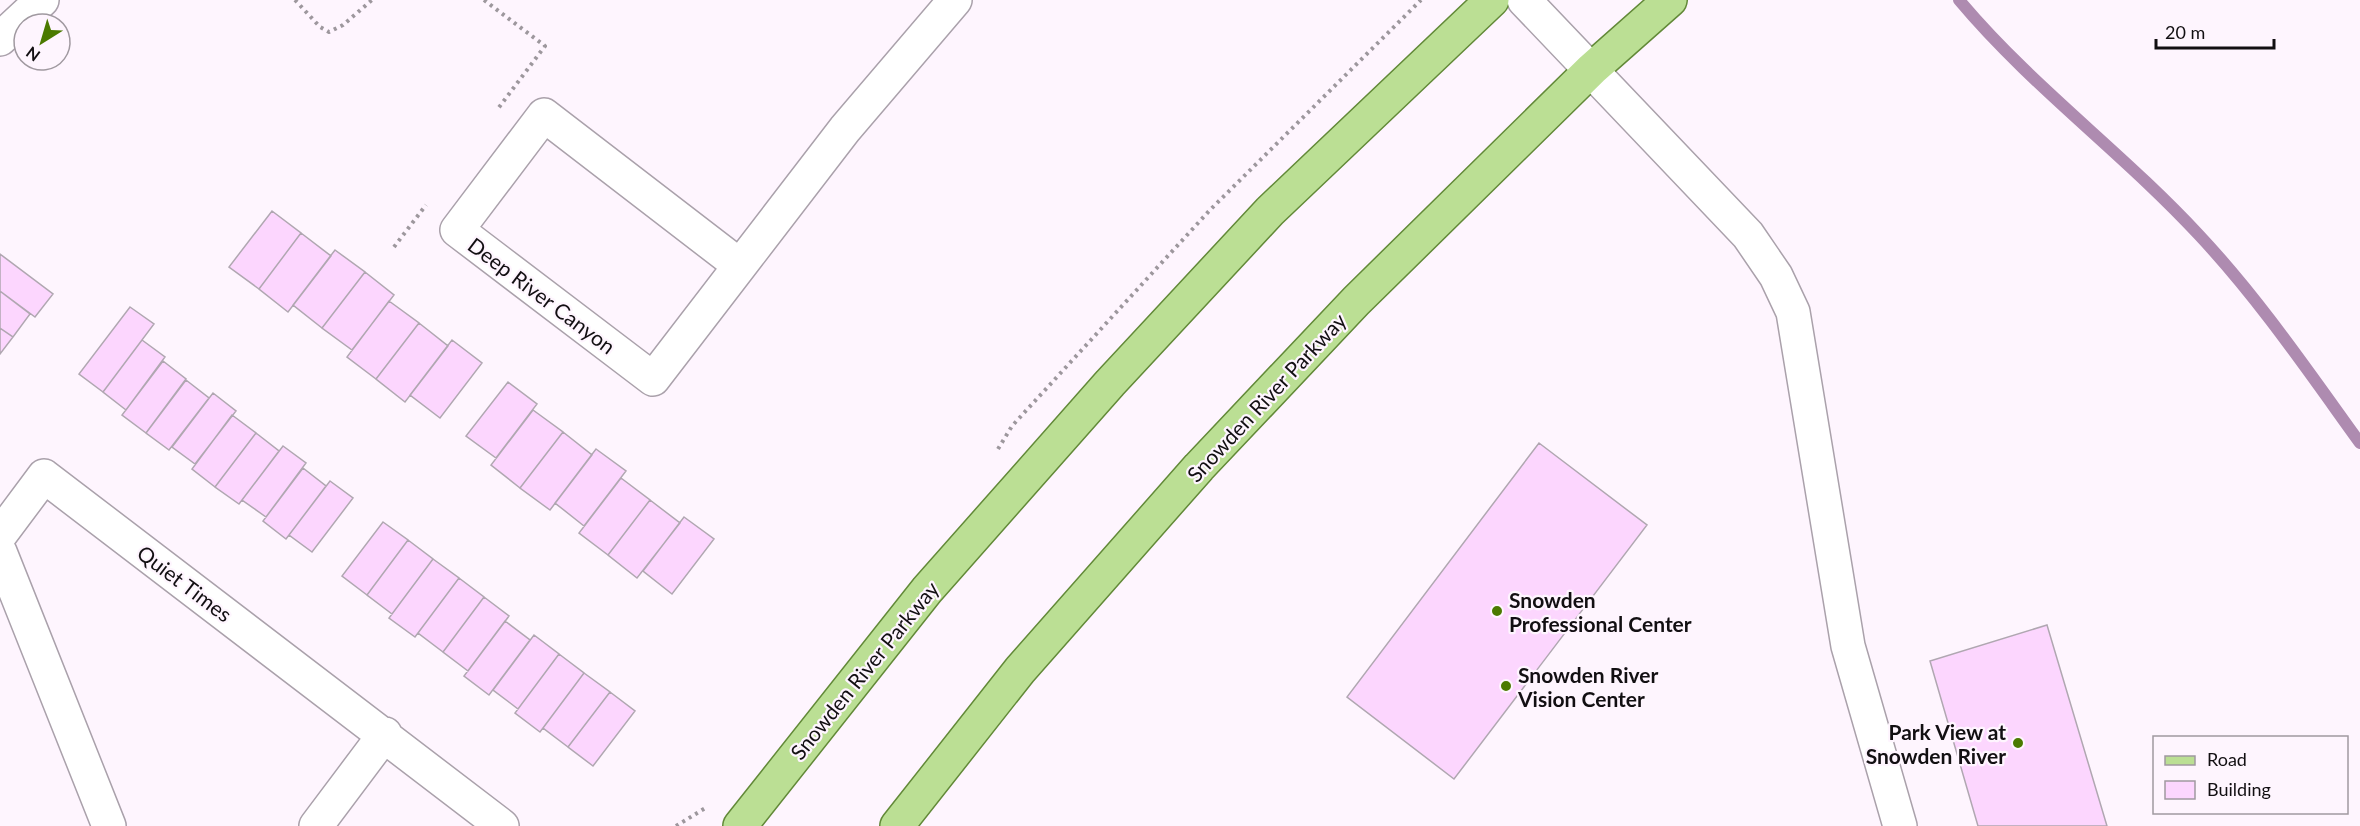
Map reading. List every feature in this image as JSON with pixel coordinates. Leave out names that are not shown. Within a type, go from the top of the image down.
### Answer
[{"type":"main road","name":"Snowden River Parkway","points":[[740,826],[927,590],[1110,383],[1270,212],[1492,0]]},
{"type":"main road","name":"Snowden River Parkway","points":[[897,826],[1020,670],[1199,467],[1356,301],[1592,69],[1670,0]]},
{"type":"street","points":[[0,39],[42,0]]},
{"type":"street","name":"Deep River Canyon","points":[[739,265],[544,115],[457,230],[652,379],[845,129],[955,0]]},
{"type":"street","points":[[1524,0],[1592,69],[1748,236],[1776,276],[1793,312],[1848,646],[1900,826]]},
{"type":"street","name":"Quiet Times","points":[[0,535],[44,476],[385,734],[502,826]]},
{"type":"street","points":[[0,552],[109,826]]},
{"type":"street","points":[[315,826],[385,734]]},
{"type":"path","points":[[295,0],[320,27],[329,32],[357,15],[372,0]]},
{"type":"path","points":[[484,0],[545,46],[495,113]]},
{"type":"path","points":[[394,247],[430,200]]},
{"type":"building","points":[[272,211],[301,233],[259,289],[229,267]]},
{"type":"building","points":[[301,233],[331,256],[288,312],[259,289]]},
{"type":"building","points":[[335,250],[365,272],[322,328],[293,305]]},
{"type":"building","points":[[0,254],[53,294],[35,317],[0,291]]},
{"type":"building","points":[[365,272],[394,295],[352,350],[322,328]]},
{"type":"building","points":[[0,291],[30,314],[13,337],[0,328]]},
{"type":"building","points":[[389,301],[419,323],[376,379],[347,357]]},
{"type":"building","points":[[130,307],[154,324],[103,392],[79,374]]},
{"type":"building","points":[[419,323],[448,346],[405,402],[376,379]]},
{"type":"building","points":[[0,328],[13,337],[0,354]]},
{"type":"building","points":[[142,340],[165,357],[126,410],[103,392]]},
{"type":"building","points":[[452,340],[482,363],[440,418],[410,395]]},
{"type":"building","points":[[163,361],[186,379],[146,433],[122,415]]},
{"type":"building","points":[[186,380],[209,398],[169,450],[146,433]]},
{"type":"building","points":[[508,382],[537,404],[496,458],[466,436]]},
{"type":"building","points":[[213,393],[236,411],[195,464],[172,447]]},
{"type":"building","points":[[533,410],[563,432],[520,488],[491,465]]},
{"type":"building","points":[[232,415],[256,433],[215,487],[192,469]]},
{"type":"building","points":[[563,432],[592,455],[550,510],[520,488]]},
{"type":"building","points":[[256,433],[279,451],[239,504],[215,487]]},
{"type":"building","name":"Snowden Professional Center","points":[[1539,443],[1647,525],[1454,779],[1347,697]]},
{"type":"building","points":[[283,446],[306,463],[266,517],[242,500]]},
{"type":"building","points":[[596,449],[626,471],[584,526],[555,503]]},
{"type":"building","points":[[303,468],[326,486],[286,539],[263,521]]},
{"type":"building","points":[[621,478],[650,500],[608,555],[579,533]]},
{"type":"building","points":[[330,481],[353,498],[312,552],[289,535]]},
{"type":"building","points":[[650,500],[680,523],[637,578],[608,555]]},
{"type":"building","points":[[684,517],[714,539],[672,594],[643,571]]},
{"type":"building","points":[[383,522],[408,540],[367,595],[342,576]]},
{"type":"building","points":[[408,540],[433,559],[392,614],[367,595]]},
{"type":"building","points":[[433,559],[459,578],[415,637],[389,618]]},
{"type":"building","points":[[459,578],[484,597],[443,652],[418,633]]},
{"type":"building","points":[[484,597],[509,616],[468,671],[443,652]]},
{"type":"building","points":[[505,621],[530,640],[489,695],[464,676]]},
{"type":"building","name":"Park View at Snowden River","points":[[2047,625],[2107,826],[1978,826],[1930,661]]},
{"type":"building","points":[[534,635],[559,654],[518,709],[493,690]]},
{"type":"building","points":[[559,654],[584,673],[540,732],[515,713]]},
{"type":"building","points":[[584,673],[610,692],[568,747],[543,728]]},
{"type":"building","points":[[610,692],[635,711],[593,766],[568,747]]},
{"type":"waterway","points":[[1959,0],[2016,61],[2139,175],[2221,259],[2263,310],[2360,443]]},
{"type":"place","name":"Snowden Professional Center","points":[[1497,611]]},
{"type":"place","name":"Snowden River Vision Center","points":[[1506,686]]},
{"type":"place","name":"Park View at Snowden River","points":[[2018,743]]}]
